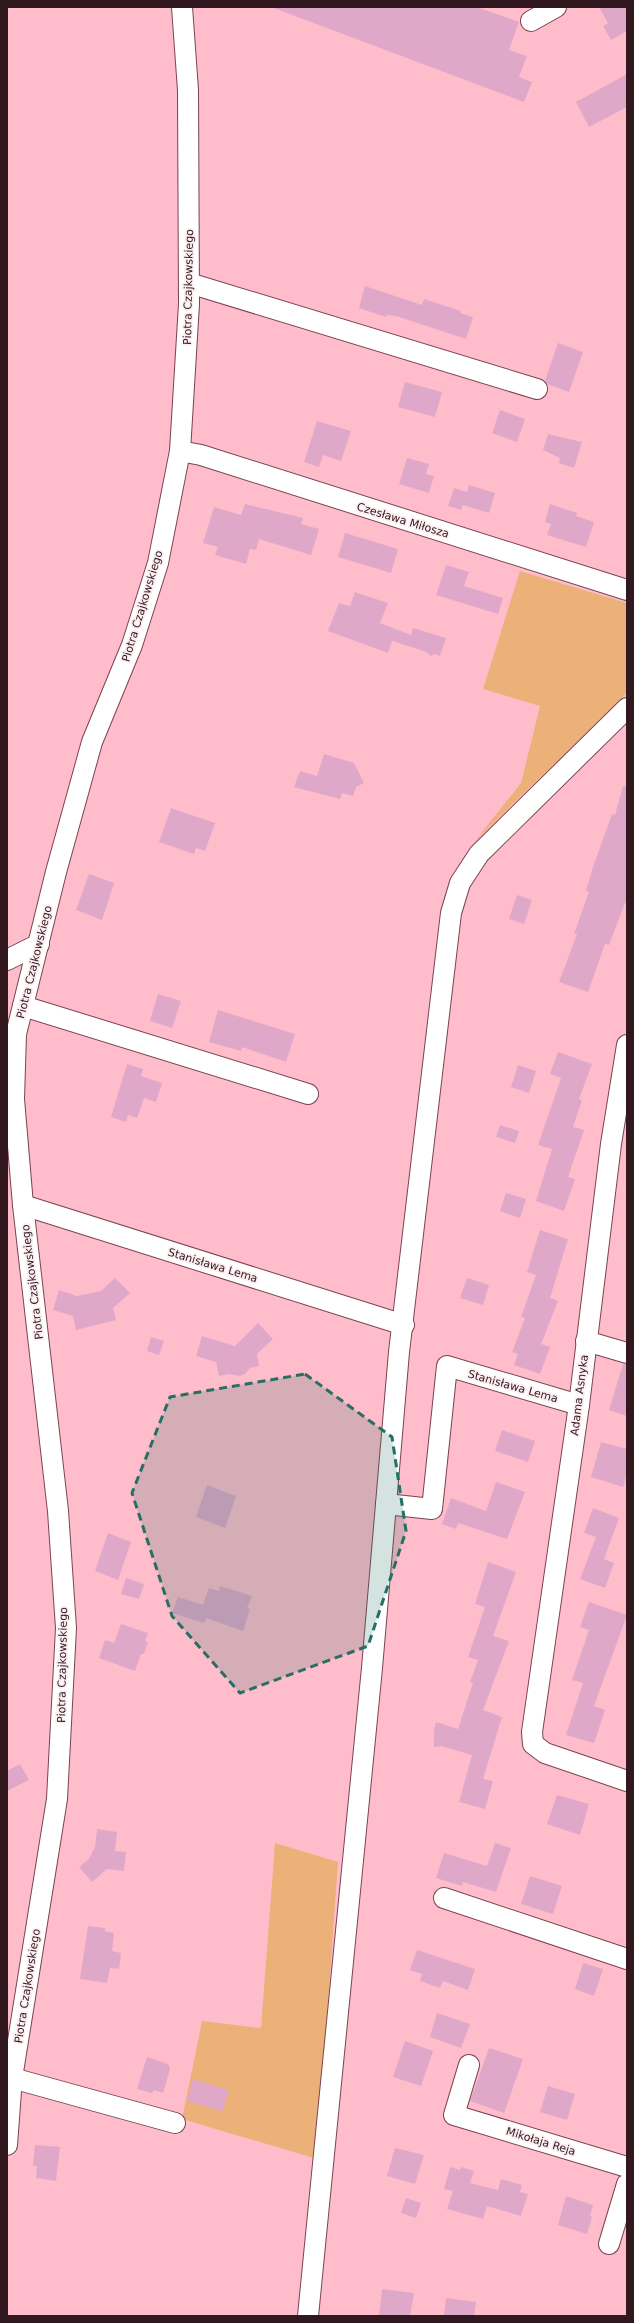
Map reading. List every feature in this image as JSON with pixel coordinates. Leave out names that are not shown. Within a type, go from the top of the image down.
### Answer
[{"type":"street","name":"Piotra Czajkowskiego","points":[[7,2145],[12,2065],[57,1799],[66,1628],[58,1511],[23,1205],[14,1099],[16,1034],[92,742],[132,645],[158,563],[180,451],[189,284],[188,90],[182,7]]},
{"type":"street","points":[[531,21],[556,7]]},
{"type":"street","points":[[189,284],[537,389]]},
{"type":"street","name":"Czesława Miłosza","points":[[180,451],[201,455],[627,590]]},
{"type":"street","points":[[308,2316],[372,1668],[386,1504],[404,1325],[450,913],[460,883],[479,854],[627,708]]},
{"type":"street","points":[[7,960],[39,944]]},
{"type":"street","points":[[23,1006],[308,1094]]},
{"type":"street","name":"Adama Asnyka","points":[[627,1045],[619,1147],[586,1341],[579,1405],[532,1732],[533,1744],[545,1754],[627,1781]]},
{"type":"street","name":"Stanisława Lema","points":[[23,1205],[404,1325]]},
{"type":"street","points":[[586,1341],[627,1353]]},
{"type":"street","name":"Stanisława Lema","points":[[386,1504],[432,1509],[447,1366],[579,1405]]},
{"type":"street","points":[[444,1898],[627,1959]]},
{"type":"street","points":[[12,2065],[175,2123]]},
{"type":"street","name":"Mikołaja Reja","points":[[469,2065],[454,2114],[627,2167]]},
{"type":"street","points":[[609,2244],[627,2184]]},
{"type":"highlighted area","points":[[305,1374],[392,1437],[406,1531],[368,1646],[240,1693],[172,1616],[132,1493],[170,1397]]},
{"type":"shaded area","points":[[520,571],[627,603],[627,693],[475,841],[521,783],[540,706],[483,689]]},
{"type":"shaded area","points":[[275,1843],[338,1862],[317,2159],[182,2119],[202,2021],[261,2028]]},
{"type":"building","points":[[271,7],[477,7],[519,22],[509,50],[527,56],[519,77],[532,82],[524,102]]},
{"type":"building","points":[[599,7],[627,7],[627,31],[611,40],[603,26],[608,23]]},
{"type":"building","points":[[627,74],[627,107],[589,127],[576,102]]},
{"type":"building","points":[[365,286],[422,305],[424,299],[461,311],[460,313],[473,317],[466,339],[396,316],[387,315],[386,317],[359,308]]},
{"type":"building","points":[[558,343],[583,352],[569,392],[547,384],[545,381]]},
{"type":"building","points":[[405,382],[442,392],[435,417],[398,407]]},
{"type":"building","points":[[500,410],[525,419],[517,442],[492,433]]},
{"type":"building","points":[[317,421],[351,431],[341,461],[323,455],[319,467],[304,462]]},
{"type":"building","points":[[548,434],[582,442],[574,468],[559,463],[560,458],[543,450]]},
{"type":"building","points":[[407,458],[429,464],[426,474],[434,476],[429,493],[399,484]]},
{"type":"building","points":[[469,485],[495,493],[489,513],[463,505],[461,510],[448,506],[454,488],[467,492]]},
{"type":"building","points":[[245,504],[303,518],[301,524],[319,529],[311,555],[259,539],[256,550],[250,549],[246,564],[215,555],[218,547],[203,543],[214,507],[241,515]]},
{"type":"building","points":[[550,504],[577,513],[576,516],[594,522],[586,547],[547,535],[551,524],[545,522]]},
{"type":"building","points":[[345,533],[398,549],[391,573],[338,557]]},
{"type":"building","points":[[446,565],[469,572],[464,586],[503,598],[498,614],[436,595]]},
{"type":"building","points":[[355,592],[388,603],[380,623],[411,635],[413,628],[446,638],[440,656],[434,654],[431,656],[424,651],[392,641],[388,653],[328,631],[339,603],[350,606]]},
{"type":"building","points":[[324,754],[354,763],[364,783],[356,787],[353,796],[342,793],[340,799],[294,787],[300,771],[317,776]]},
{"type":"building","points":[[623,786],[627,786],[627,903],[625,903],[609,945],[605,944],[588,992],[559,982],[577,934],[574,934],[589,892],[586,891],[593,867],[612,814],[615,815]]},
{"type":"building","points":[[171,808],[215,823],[205,851],[196,848],[194,854],[159,842]]},
{"type":"building","points":[[89,874],[114,883],[102,920],[76,910]]},
{"type":"building","points":[[517,895],[532,900],[524,924],[509,919]]},
{"type":"building","points":[[158,994],[181,1001],[172,1028],[150,1021]]},
{"type":"building","points":[[218,1010],[295,1034],[286,1062],[242,1047],[241,1051],[209,1042]]},
{"type":"building","points":[[558,1052],[592,1064],[579,1099],[582,1100],[573,1127],[584,1130],[568,1177],[575,1179],[564,1211],[536,1201],[552,1149],[538,1145],[561,1078],[550,1074]]},
{"type":"building","points":[[127,1064],[143,1069],[141,1076],[162,1083],[156,1102],[144,1098],[137,1118],[128,1115],[126,1122],[111,1117]]},
{"type":"building","points":[[518,1065],[536,1071],[529,1093],[511,1087]]},
{"type":"building","points":[[500,1125],[519,1131],[515,1143],[496,1137]]},
{"type":"building","points":[[506,1193],[526,1199],[520,1218],[500,1211]]},
{"type":"building","points":[[540,1230],[568,1239],[550,1298],[558,1301],[541,1344],[550,1347],[540,1374],[514,1365],[518,1354],[512,1352],[525,1318],[521,1317],[536,1275],[527,1272]]},
{"type":"building","points":[[115,1278],[130,1293],[113,1308],[116,1320],[76,1330],[73,1316],[53,1310],[59,1290],[77,1296],[101,1291]]},
{"type":"building","points":[[467,1278],[489,1285],[483,1305],[460,1298]]},
{"type":"building","points":[[258,1323],[273,1339],[257,1354],[259,1366],[250,1368],[245,1374],[240,1376],[229,1374],[219,1376],[216,1362],[196,1356],[202,1336],[235,1346]]},
{"type":"building","points":[[151,1337],[164,1341],[159,1355],[147,1351]]},
{"type":"building","points":[[623,1364],[627,1364],[627,1416],[609,1410]]},
{"type":"building","points":[[502,1430],[535,1441],[528,1462],[495,1451]]},
{"type":"building","points":[[601,1442],[627,1449],[627,1472],[623,1487],[591,1477]]},
{"type":"building","points":[[496,1482],[525,1492],[507,1539],[458,1523],[456,1529],[442,1524],[451,1498],[486,1511]]},
{"type":"building","points":[[207,1485],[236,1496],[225,1528],[196,1517]]},
{"type":"building","points":[[593,1508],[619,1518],[604,1559],[614,1563],[605,1588],[580,1579],[596,1537],[584,1533]]},
{"type":"building","points":[[108,1533],[131,1542],[118,1580],[95,1571]]},
{"type":"building","points":[[488,1562],[516,1572],[493,1636],[509,1641],[483,1710],[502,1717],[483,1779],[493,1781],[485,1809],[459,1802],[472,1755],[441,1746],[434,1747],[434,1730],[436,1722],[458,1729],[473,1683],[470,1682],[478,1660],[468,1657],[485,1607],[475,1604]]},
{"type":"building","points":[[126,1578],[144,1584],[139,1599],[121,1594]]},
{"type":"building","points":[[220,1586],[252,1596],[247,1608],[250,1609],[243,1631],[206,1618],[204,1623],[172,1613],[178,1597],[203,1605],[209,1588],[219,1591]]},
{"type":"building","points":[[589,1602],[627,1615],[594,1706],[605,1710],[594,1743],[566,1735],[583,1683],[572,1680],[589,1630],[580,1627]]},
{"type":"building","points":[[121,1624],[148,1633],[145,1641],[148,1642],[144,1654],[141,1654],[135,1671],[99,1658],[105,1640],[114,1643]]},
{"type":"building","points":[[20,1764],[29,1780],[7,1791],[7,1771]]},
{"type":"building","points":[[557,1795],[589,1804],[580,1835],[547,1824]]},
{"type":"building","points":[[97,1829],[117,1832],[115,1851],[126,1852],[124,1871],[107,1869],[92,1882],[79,1867],[89,1859],[95,1847]]},
{"type":"building","points":[[495,1843],[511,1848],[496,1892],[463,1882],[462,1886],[436,1878],[444,1853],[487,1866]]},
{"type":"building","points":[[530,1876],[562,1886],[553,1914],[521,1904]]},
{"type":"building","points":[[88,1926],[105,1928],[105,1931],[114,1933],[112,1951],[121,1953],[119,1969],[110,1968],[107,1983],[80,1979]]},
{"type":"building","points":[[417,1950],[475,1969],[468,1990],[443,1981],[440,1988],[420,1981],[422,1974],[410,1970]]},
{"type":"building","points":[[583,1963],[603,1969],[594,1996],[575,1989]]},
{"type":"building","points":[[437,2013],[470,2024],[461,2048],[430,2037]]},
{"type":"building","points":[[405,2041],[433,2051],[421,2086],[393,2077]]},
{"type":"building","points":[[489,2048],[523,2059],[504,2113],[470,2101]]},
{"type":"building","points":[[147,2057],[168,2064],[170,2069],[163,2093],[154,2090],[152,2093],[137,2089]]},
{"type":"building","points":[[193,2079],[229,2090],[222,2111],[187,2101]]},
{"type":"building","points":[[548,2086],[575,2094],[567,2120],[540,2112]]},
{"type":"building","points":[[35,2145],[60,2147],[56,2181],[36,2178],[37,2166],[33,2166]]},
{"type":"building","points":[[395,2148],[424,2155],[415,2184],[387,2176]]},
{"type":"building","points":[[450,2167],[460,2170],[461,2167],[474,2171],[470,2183],[498,2190],[501,2179],[522,2185],[520,2192],[528,2194],[521,2216],[487,2206],[483,2219],[447,2209],[453,2191],[444,2189]]},
{"type":"building","points":[[566,2196],[593,2205],[590,2216],[592,2217],[587,2234],[558,2225]]},
{"type":"building","points":[[406,2198],[421,2203],[416,2218],[401,2213]]},
{"type":"building","points":[[382,2289],[414,2293],[410,2316],[379,2316]]},
{"type":"building","points":[[446,2298],[476,2302],[474,2316],[444,2316]]}]
